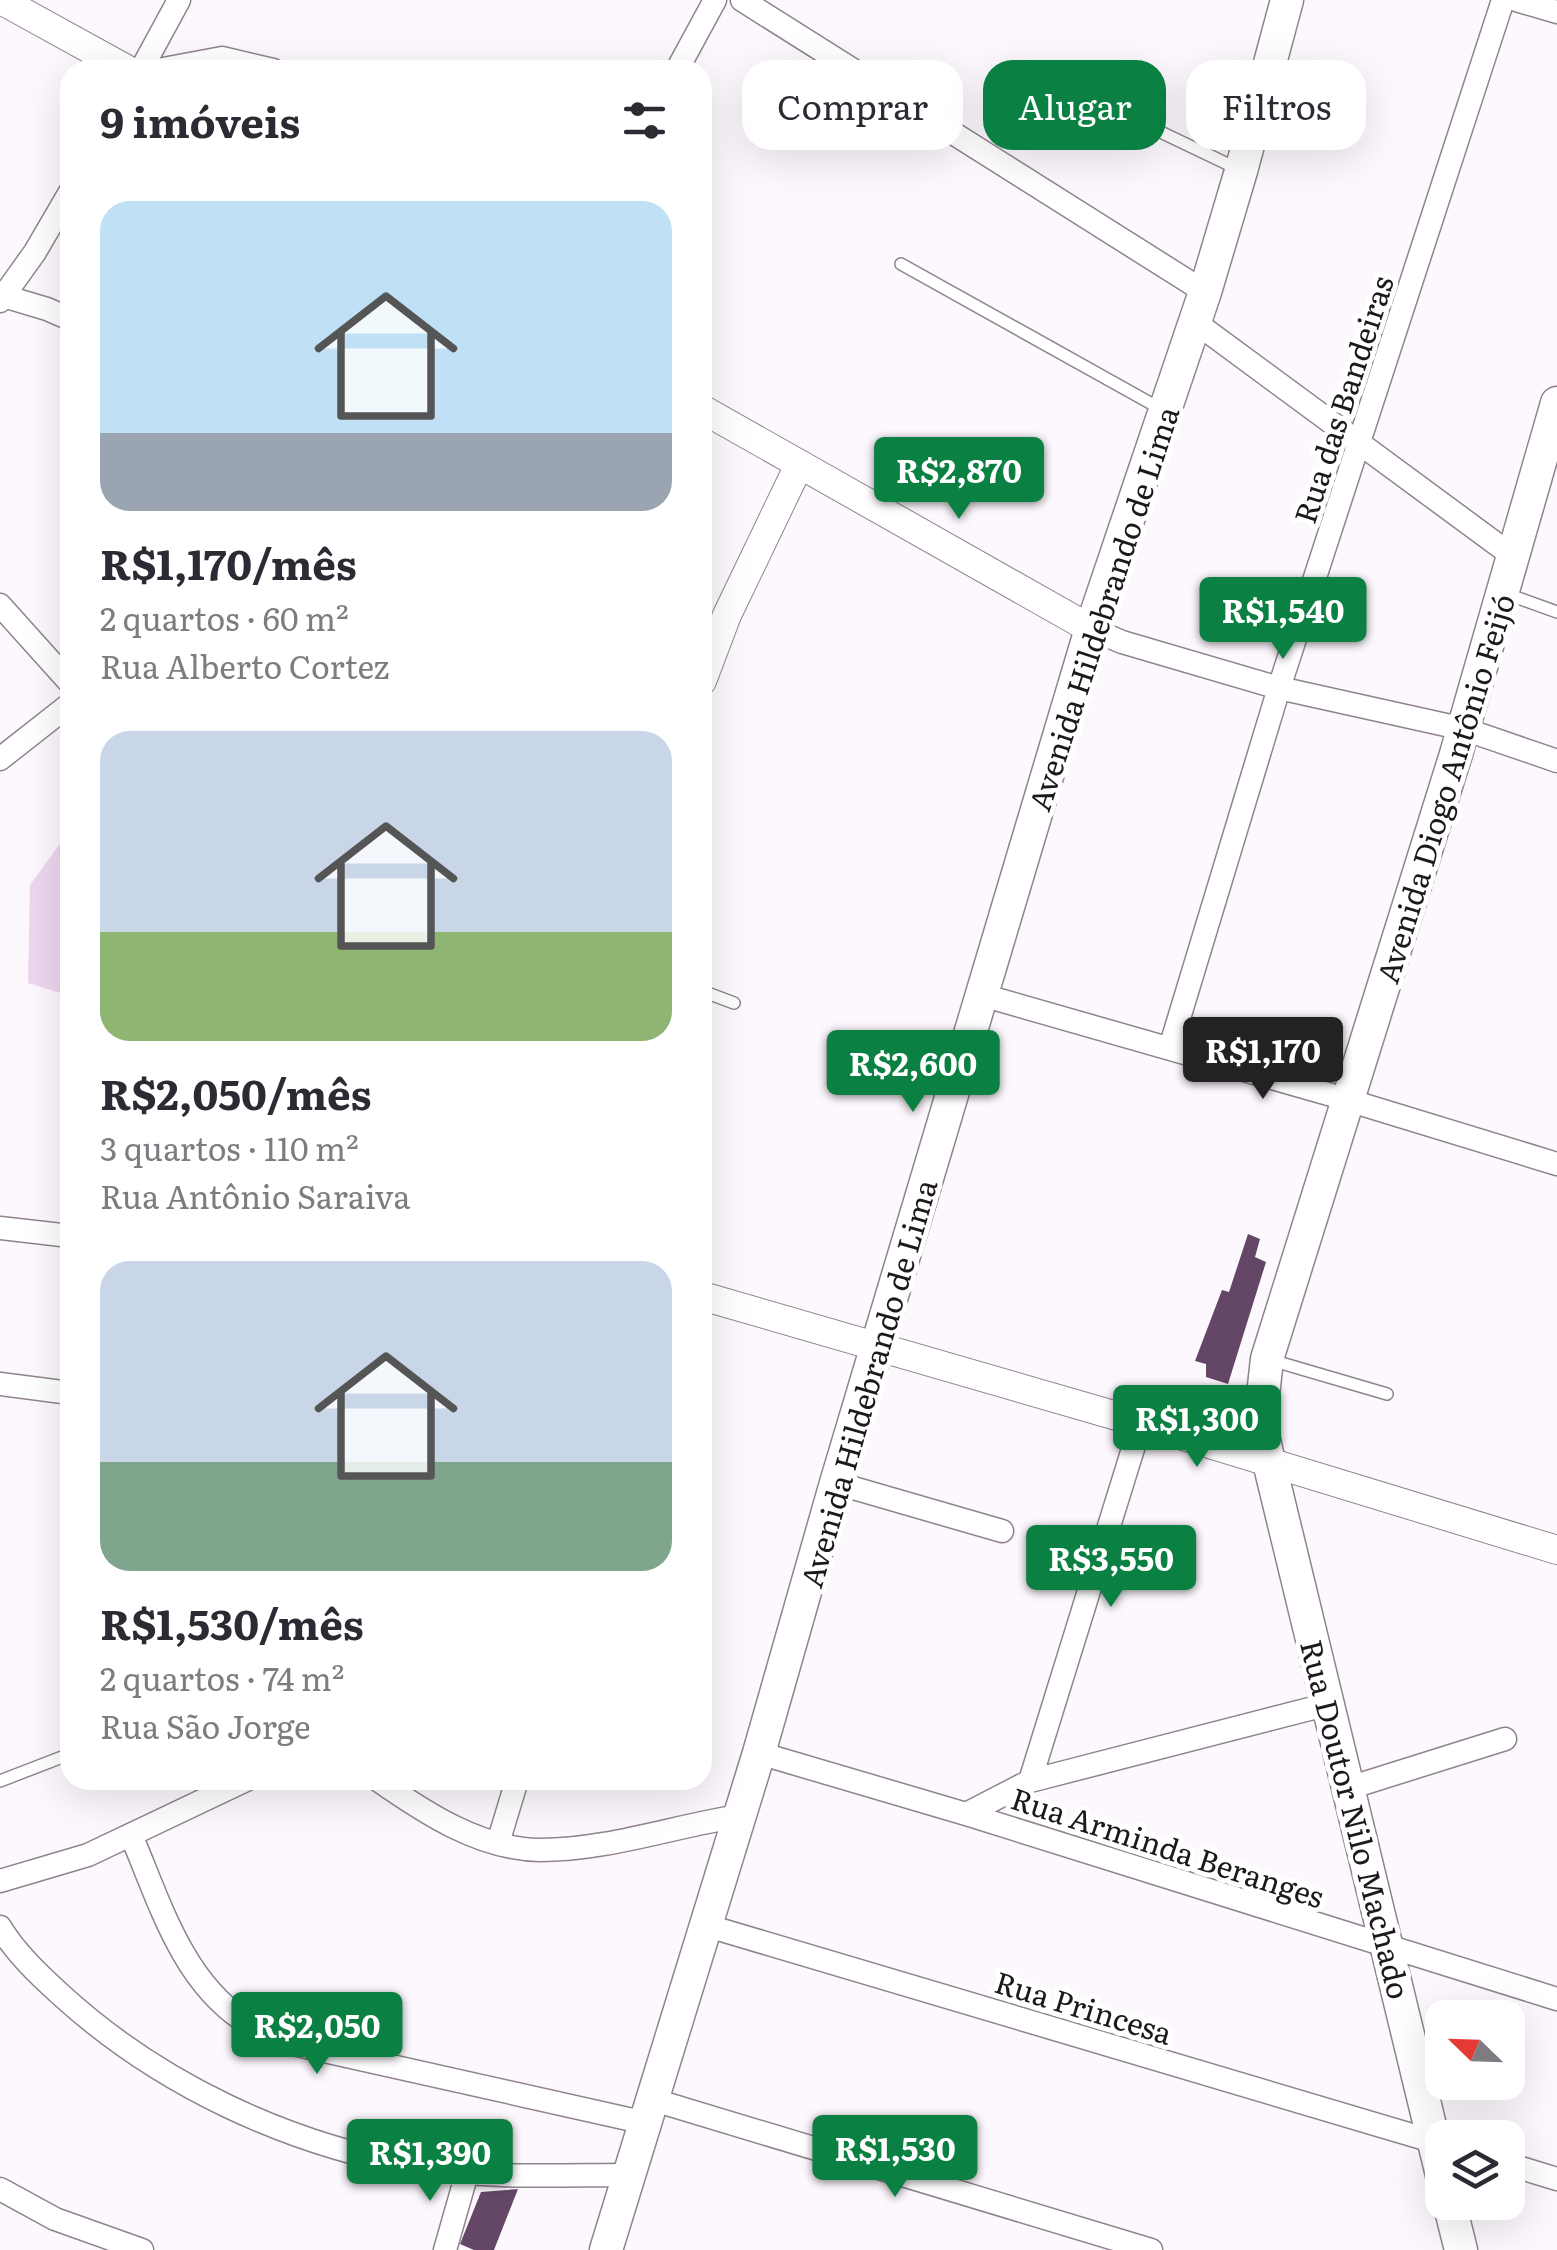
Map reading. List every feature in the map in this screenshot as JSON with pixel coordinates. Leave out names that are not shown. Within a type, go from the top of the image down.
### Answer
[{"type":"main road","name":"Avenida Hildebrando de Lima","points":[[606,2250],[708,1926],[836,1483],[1092,629],[1200,307],[1287,0]]},
{"type":"main road","name":"Avenida Diogo Antônio Feijó","points":[[1269,1462],[1260,1422],[1267,1359],[1464,729],[1557,403]]},
{"type":"main road","name":"Rua Doutor Nilo Machado","points":[[1269,1462],[1432,2120]]},
{"type":"main road","points":[[1454,2220],[1461,2250]]},
{"type":"street","points":[[1,0],[110,60]]},
{"type":"street","points":[[145,60],[178,0]]},
{"type":"street","points":[[682,60],[715,0]]},
{"type":"street","points":[[742,0],[1200,307],[1360,442],[1514,556]]},
{"type":"street","name":"Rua das Bandeiras","points":[[1170,1048],[1278,688],[1503,0]]},
{"type":"street","points":[[1516,0],[1557,12]]},
{"type":"street","points":[[60,208],[2,298],[60,316]]},
{"type":"street","points":[[712,415],[1092,629],[1122,642],[1278,688],[1464,729],[1557,761]]},
{"type":"street","points":[[712,654],[799,465]]},
{"type":"street","points":[[0,605],[60,672]]},
{"type":"street","points":[[712,627],[727,616]]},
{"type":"street","points":[[0,759],[60,712]]},
{"type":"street","points":[[982,995],[1350,1100],[1557,1164]]},
{"type":"street","points":[[0,1228],[60,1235]]},
{"type":"street","points":[[712,1299],[1557,1550]]},
{"type":"street","points":[[0,1384],[60,1392]]},
{"type":"street","points":[[1030,1781],[1142,1424]]},
{"type":"street","points":[[836,1483],[1002,1531]]},
{"type":"street","points":[[966,1814],[1030,1781],[1329,1704]]},
{"type":"street","points":[[1349,1788],[1506,1739]]},
{"type":"street","name":"Rua Arminda Beranges","points":[[759,1754],[966,1814],[1557,1999]]},
{"type":"street","points":[[0,1881],[88,1855],[225,1790]]},
{"type":"street","points":[[392,1790],[426,1814],[498,1843],[538,1850],[594,1845],[740,1816]]},
{"type":"street","points":[[498,1843],[514,1790]]},
{"type":"street","points":[[132,1835],[186,1960],[216,1998],[244,2021],[292,2044],[650,2111],[1151,2250]]},
{"type":"street","points":[[0,1926],[35,1971],[83,2015],[127,2048],[246,2116],[357,2153],[418,2167],[466,2173],[629,2174]]},
{"type":"street","name":"Rua Princesa","points":[[708,1926],[1425,2138]]},
{"type":"street","points":[[1525,2169],[1557,2179]]},
{"type":"street","points":[[445,2250],[466,2173]]},
{"type":"street","points":[[0,2189],[55,2218],[142,2250]]},
{"type":"lane","points":[[1166,135],[1241,170]]},
{"type":"lane","points":[[900,264],[1165,412]]},
{"type":"lane","points":[[1502,593],[1557,612]]},
{"type":"lane","points":[[712,995],[734,1003]]},
{"type":"lane","points":[[1267,1359],[1387,1394]]},
{"type":"lane","points":[[0,1782],[60,1758]]},
{"type":"shaded area","points":[[60,844],[60,993],[28,983],[30,885]]},
{"type":"building","points":[[1248,1234],[1260,1239],[1255,1257],[1266,1262],[1228,1384],[1206,1377],[1206,1364],[1195,1361],[1222,1290],[1229,1292]]},
{"type":"building","points":[[518,2189],[494,2250],[474,2250],[460,2244],[481,2192]]}]
